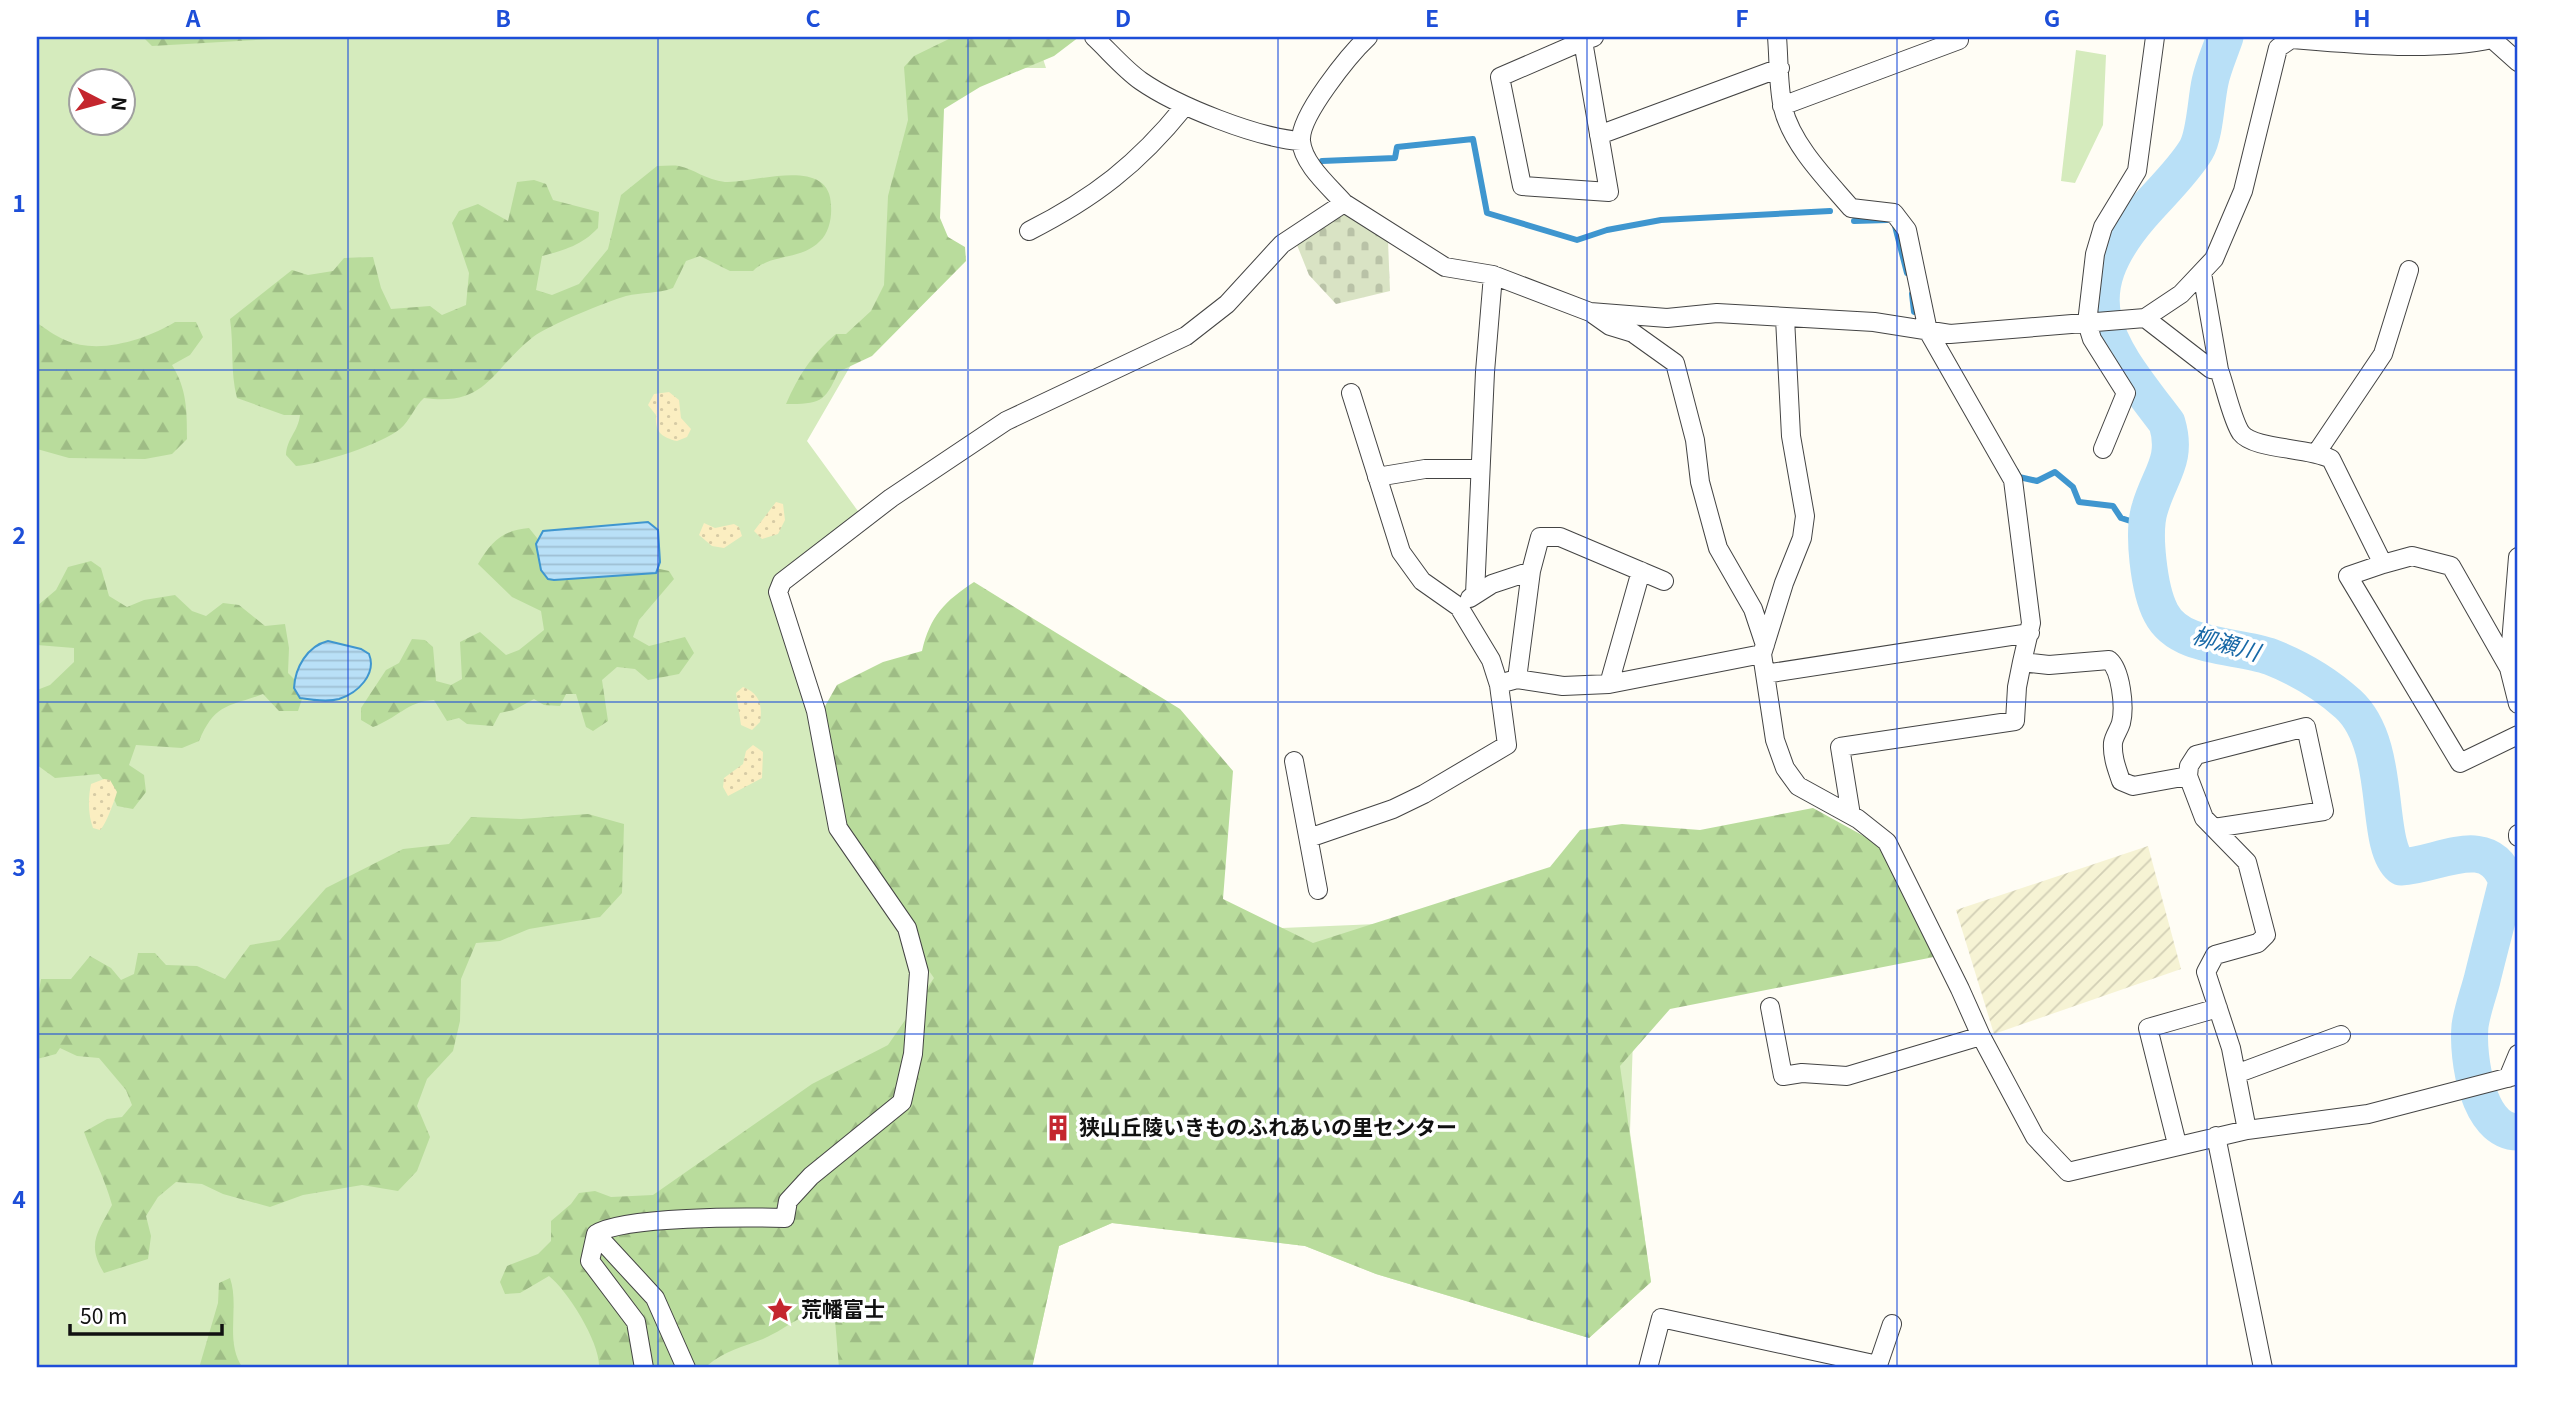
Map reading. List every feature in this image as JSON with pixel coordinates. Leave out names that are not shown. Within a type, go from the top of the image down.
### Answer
[{"type":"street","points":[[1094,37],[1139,80],[1184,107],[1275,139],[1301,141]]},
{"type":"street","points":[[1368,37],[1305,119],[1301,141],[1313,167],[1344,203],[1444,267],[1493,275],[1590,312],[1610,326],[1633,333],[1675,363],[1695,440],[1700,482],[1718,548],[1753,609],[1763,650],[1768,706],[1785,768],[1798,786],[1851,815],[1887,842],[1961,989],[1981,1036],[2035,1137],[2067,1172],[2177,1144],[2247,1130],[2368,1114],[2461,1091],[2513,1077],[2518,1054]]},
{"type":"street","points":[[1777,37],[1782,106],[1788,124],[1800,142],[1851,208],[1894,213],[1908,230],[1928,331],[2013,480],[2026,573],[2030,633],[2017,687],[2015,722],[1840,747],[1851,815]]},
{"type":"street","points":[[1782,106],[1959,40],[1958,37]]},
{"type":"street","points":[[2104,449],[2126,393],[2092,339],[2095,254],[2103,228],[2137,172],[2155,37]]},
{"type":"street","points":[[1586,38],[1609,192],[1522,186],[1500,78],[1586,38]]},
{"type":"street","points":[[1590,312],[1667,318],[1717,313],[1874,322],[1951,334],[2145,318],[2164,309],[2202,274],[2214,259],[2243,191],[2278,48],[2291,39],[2349,44],[2457,44],[2491,38],[2518,62]]},
{"type":"street","points":[[1599,135],[1780,68]]},
{"type":"street","points":[[1029,231],[1077,206],[1106,186],[1159,138],[1184,107]]},
{"type":"street","points":[[644,1368],[636,1322],[590,1261],[596,1234],[611,1226],[704,1218],[785,1218],[788,1201],[811,1177],[902,1102],[913,1054],[919,972],[907,928],[838,828],[816,711],[778,592],[782,582],[882,505],[1006,421],[1186,336],[1227,304],[1282,244],[1344,203]]},
{"type":"street","points":[[2317,452],[2383,354],[2409,270]]},
{"type":"street","points":[[2202,274],[2219,370],[2241,433],[2252,441],[2317,452],[2331,459],[2383,564]]},
{"type":"street","points":[[1475,594],[1493,275]]},
{"type":"street","points":[[1763,650],[1784,583],[1802,538],[1805,516],[1791,436],[1785,318]]},
{"type":"street","points":[[2145,318],[2211,369],[2219,370]]},
{"type":"street","points":[[1309,838],[1393,809],[1507,745],[1499,685],[1491,660],[1459,607],[1422,580],[1401,552],[1351,393]]},
{"type":"street","points":[[1377,477],[1425,469],[1480,469]]},
{"type":"street","points":[[1517,679],[1531,571],[1540,537],[1560,537],[1664,581]]},
{"type":"street","points":[[2518,704],[2509,668],[2451,566],[2412,556],[2348,576],[2460,763],[2518,735]]},
{"type":"street","points":[[2509,668],[2518,557]]},
{"type":"street","points":[[1459,607],[1492,584],[1531,571]]},
{"type":"street","points":[[1609,684],[1641,571]]},
{"type":"street","points":[[1765,674],[2030,633]]},
{"type":"street","points":[[1499,685],[1517,679],[1563,686],[1609,684],[1763,650]]},
{"type":"street","points":[[2022,662],[2049,665],[2109,660],[2116,666],[2120,702],[2121,721],[2113,741],[2114,759],[2121,781],[2133,786],[2188,776]]},
{"type":"street","points":[[2214,828],[2324,811],[2306,727],[2196,755],[2189,766],[2188,776],[2204,818],[2214,828],[2248,862],[2266,935],[2258,943],[2215,955],[2206,972],[2236,1074],[2247,1130]]},
{"type":"street","points":[[1294,761],[1318,890]]},
{"type":"street","points":[[1770,1007],[1783,1076],[1802,1073],[1847,1076],[1981,1036]]},
{"type":"street","points":[[2177,1144],[2148,1028],[2218,1008]]},
{"type":"street","points":[[2236,1074],[2341,1035]]},
{"type":"street","points":[[2216,1136],[2263,1368]]},
{"type":"street","points":[[596,1234],[655,1298],[686,1368]]},
{"type":"street","points":[[1648,1368],[1661,1318],[1878,1365],[1892,1324]]},
{"type":"shaded area","points":[[2148,846],[2181,969],[1994,1034],[1956,910]]},
{"type":"green space","points":[[37,37],[1036,37],[1046,68],[941,68],[929,282],[866,339],[807,441],[863,518],[782,582],[816,711],[1184,932],[1637,913],[1630,1132],[1651,1282],[1589,1338],[1376,1274],[1305,1246],[1112,1223],[1059,1246],[1032,1368],[37,1368]]},
{"type":"green space","points":[[143,37],[306,37],[152,46]]},
{"type":"green space","points":[[953,37],[1079,37],[1054,56],[980,87],[944,109],[940,218],[948,237],[965,247],[966,261],[872,356],[838,372],[829,390],[820,400],[786,404],[813,357],[836,334],[846,334],[871,311],[884,285],[888,196],[908,120],[904,67],[914,56]]},
{"type":"green space","points":[[2076,50],[2106,55],[2103,125],[2075,183],[2061,181]]},
{"type":"green space","points":[[657,166],[679,166],[725,182],[788,175],[805,176],[818,181],[828,190],[831,206],[828,229],[823,238],[804,252],[768,262],[753,271],[730,271],[700,256],[686,261],[673,288],[626,296],[551,327],[533,337],[475,391],[462,397],[424,398],[403,426],[391,435],[335,457],[296,466],[286,455],[300,415],[284,415],[237,398],[230,319],[292,270],[308,275],[333,271],[344,258],[373,257],[381,288],[391,309],[430,306],[442,315],[466,305],[469,273],[452,223],[459,211],[478,204],[508,221],[517,182],[534,180],[546,184],[553,200],[599,212],[598,228],[586,239],[566,249],[542,256],[536,290],[552,295],[579,284],[608,249],[621,195]]},
{"type":"green space","points":[[1345,213],[1388,241],[1390,291],[1336,304],[1309,275],[1297,245]]},
{"type":"green space","points":[[175,322],[196,322],[203,337],[190,355],[172,365],[183,392],[187,439],[172,454],[145,459],[69,458],[37,449],[37,323],[65,340],[106,346],[136,340]]},
{"type":"green space","points":[[529,528],[541,543],[669,571],[674,579],[639,620],[633,637],[649,646],[685,637],[694,653],[679,674],[648,680],[635,669],[617,667],[602,680],[608,721],[593,731],[586,727],[576,694],[566,694],[560,706],[544,705],[534,699],[514,710],[500,713],[493,726],[467,724],[459,718],[447,721],[434,700],[409,707],[373,727],[361,720],[361,708],[386,670],[399,663],[412,639],[425,640],[433,647],[436,681],[451,685],[462,679],[460,642],[480,632],[506,655],[519,650],[544,630],[541,611],[512,597],[478,564],[499,538],[512,531]]},
{"type":"green space","points":[[91,561],[101,568],[109,596],[127,607],[144,600],[175,595],[192,611],[206,616],[223,603],[239,605],[265,626],[285,624],[289,648],[288,673],[305,690],[298,711],[279,711],[263,694],[224,708],[211,719],[199,741],[182,748],[136,745],[129,765],[144,775],[146,792],[133,809],[117,806],[109,787],[99,774],[55,778],[37,765],[37,690],[50,685],[74,662],[74,648],[37,645],[37,606],[56,590],[68,567]]},
{"type":"green space","points":[[974,582],[1180,709],[1233,771],[1223,899],[1313,943],[1550,867],[1580,830],[1622,824],[1700,830],[1813,808],[1880,845],[1939,956],[1670,1009],[1620,1066],[1651,1282],[1589,1338],[1376,1274],[1305,1246],[1112,1223],[1059,1246],[1032,1368],[839,1368],[834,1308],[804,1316],[763,1339],[714,1360],[708,1365],[709,1368],[599,1368],[589,1332],[574,1305],[557,1283],[549,1276],[520,1293],[505,1294],[500,1282],[507,1266],[538,1254],[551,1241],[551,1221],[571,1204],[579,1193],[595,1191],[611,1197],[653,1195],[812,1084],[888,1045],[934,978],[866,881],[842,819],[820,715],[837,685],[883,662],[922,651],[929,628],[940,610]]},
{"type":"green space","points":[[588,814],[624,824],[622,893],[600,917],[529,929],[500,941],[476,943],[461,979],[460,1021],[453,1051],[427,1079],[417,1106],[430,1137],[417,1171],[398,1191],[362,1185],[303,1195],[270,1207],[223,1194],[202,1184],[176,1182],[158,1197],[146,1216],[151,1236],[148,1259],[104,1273],[95,1246],[96,1238],[112,1205],[84,1132],[107,1119],[122,1117],[132,1105],[126,1090],[99,1058],[77,1056],[60,1048],[56,1054],[37,1059],[41,979],[71,979],[90,956],[111,968],[121,980],[134,974],[138,953],[155,953],[166,965],[197,966],[225,979],[250,945],[280,940],[326,888],[403,849],[449,844],[471,817],[521,819]]},
{"type":"green space","points":[[230,1278],[234,1301],[234,1347],[243,1368],[199,1368],[218,1303],[219,1283]]},
{"type":"sand","points":[[669,392],[679,400],[681,418],[691,429],[687,437],[677,441],[660,433],[656,415],[648,405],[654,394]]},
{"type":"sand","points":[[776,502],[783,504],[785,520],[778,534],[762,539],[754,531]]},
{"type":"sand","points":[[704,523],[715,528],[734,524],[739,527],[742,536],[724,548],[712,546],[699,535]]},
{"type":"sand","points":[[743,687],[756,696],[760,705],[760,722],[752,730],[741,725],[736,693]]},
{"type":"sand","points":[[753,745],[763,752],[762,778],[728,796],[723,787],[724,778],[743,764],[746,751]]},
{"type":"sand","points":[[104,779],[110,780],[117,792],[100,830],[93,828],[91,823],[89,795],[91,784]]},
{"type":"water","points":[[648,522],[658,530],[660,562],[656,573],[554,580],[548,579],[541,570],[536,544],[543,531]]},
{"type":"water","points":[[328,641],[361,649],[369,654],[371,661],[368,675],[353,692],[339,699],[325,701],[300,698],[294,688],[300,666],[308,653]]},
{"type":"waterway","name":"柳瀬川","points":[[2225,37],[2211,76],[2199,144],[2190,159],[2118,245],[2106,273],[2101,298],[2104,322],[2113,346],[2167,423],[2170,436],[2169,457],[2148,518],[2148,561],[2153,590],[2161,613],[2181,634],[2195,640],[2281,661],[2321,683],[2348,704],[2362,722],[2372,744],[2378,768],[2387,838],[2401,867],[2462,854],[2488,857],[2499,866],[2507,881],[2471,1020],[2471,1056],[2473,1074],[2484,1107],[2504,1129],[2518,1132]]},
{"type":"waterway","points":[[1322,161],[1395,158],[1397,147],[1473,139],[1487,213],[1577,240],[1607,230],[1661,220],[1830,211]]},
{"type":"waterway","points":[[1854,221],[1887,220]]},
{"type":"waterway","points":[[1895,226],[1907,273]]},
{"type":"waterway","points":[[1912,294],[1914,312]]},
{"type":"waterway","points":[[2016,471],[2019,477],[2037,481],[2055,472],[2073,487],[2079,502],[2113,506],[2121,518],[2146,526]]},
{"type":"place","name":"狭山丘陵いきものふれあいの里センター","points":[[1058,1128]]},
{"type":"place","name":"荒幡富士","points":[[780,1310]]}]
